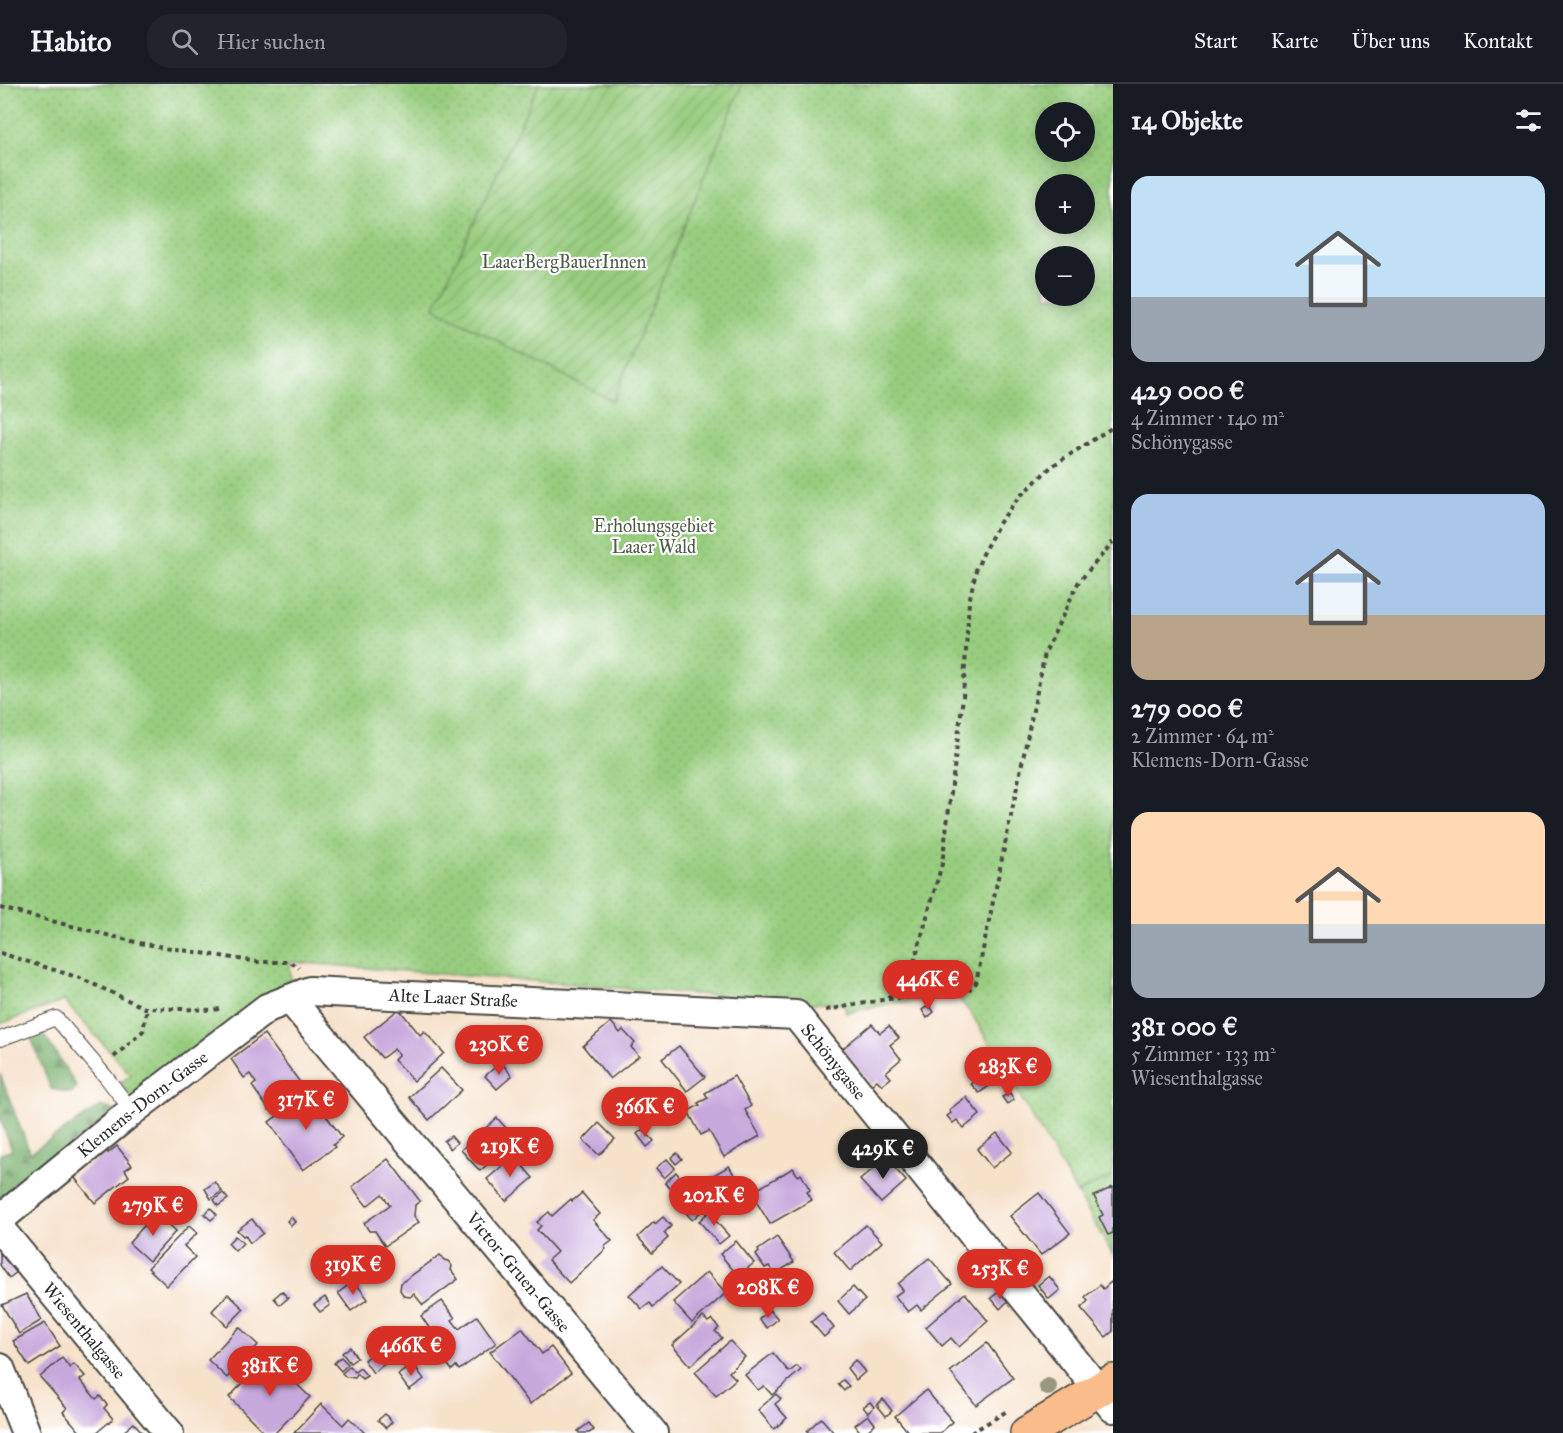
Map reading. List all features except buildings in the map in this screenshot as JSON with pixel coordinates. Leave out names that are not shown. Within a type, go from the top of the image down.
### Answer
[{"type":"main road","points":[[1027,1433],[1108,1393]]},
{"type":"street","name":"Alte Laaer Straße","points":[[290,999],[310,991],[807,1013]]},
{"type":"street","name":"Klemens-Dorn-Gasse","points":[[0,1219],[132,1111],[267,1008],[290,999]]},
{"type":"street","name":"Victor-Gruen-Gasse","points":[[290,999],[653,1433]]},
{"type":"street","name":"Schönygasse","points":[[807,1013],[1108,1393]]},
{"type":"street","name":"Wiesenthalgasse","points":[[0,1229],[169,1433]]},
{"type":"street","points":[[0,1368],[26,1433]]},
{"type":"lane","points":[[0,1039],[56,1018],[132,1111]]},
{"type":"path","points":[[888,999],[912,970],[942,864],[963,697],[969,602],[976,570],[986,546],[1018,498],[1052,466],[1113,427]]},
{"type":"path","points":[[807,1013],[888,999],[965,993],[976,983],[1045,653],[1078,583],[1113,542]]},
{"type":"path","points":[[0,908],[139,943],[258,962],[290,962],[306,970]]},
{"type":"path","points":[[0,953],[80,978],[147,1008],[214,1010],[224,1008]]},
{"type":"path","points":[[100,1070],[143,1031],[147,1008]]},
{"type":"green space","name":"Erholungsgebiet Laaer Wald","points":[[0,84],[1113,84],[1113,1176],[1077,1193],[973,1016],[958,998],[891,1003],[846,1013],[844,1004],[290,962],[291,985],[130,1096],[120,1083],[131,1075],[64,1001],[0,1024]]},
{"type":"green space","name":"LaaerBergBauerInnen","points":[[539,84],[742,84],[613,401],[434,308]]},
{"type":"green space","points":[[41,1030],[77,1087],[71,1093],[51,1089],[30,1035]]},
{"type":"green space","points":[[0,1074],[30,1153],[101,1106],[116,1111],[0,1198],[0,1154],[12,1150],[0,1118]]},
{"type":"green space","points":[[1113,1176],[1113,1255],[1077,1193]]}]
